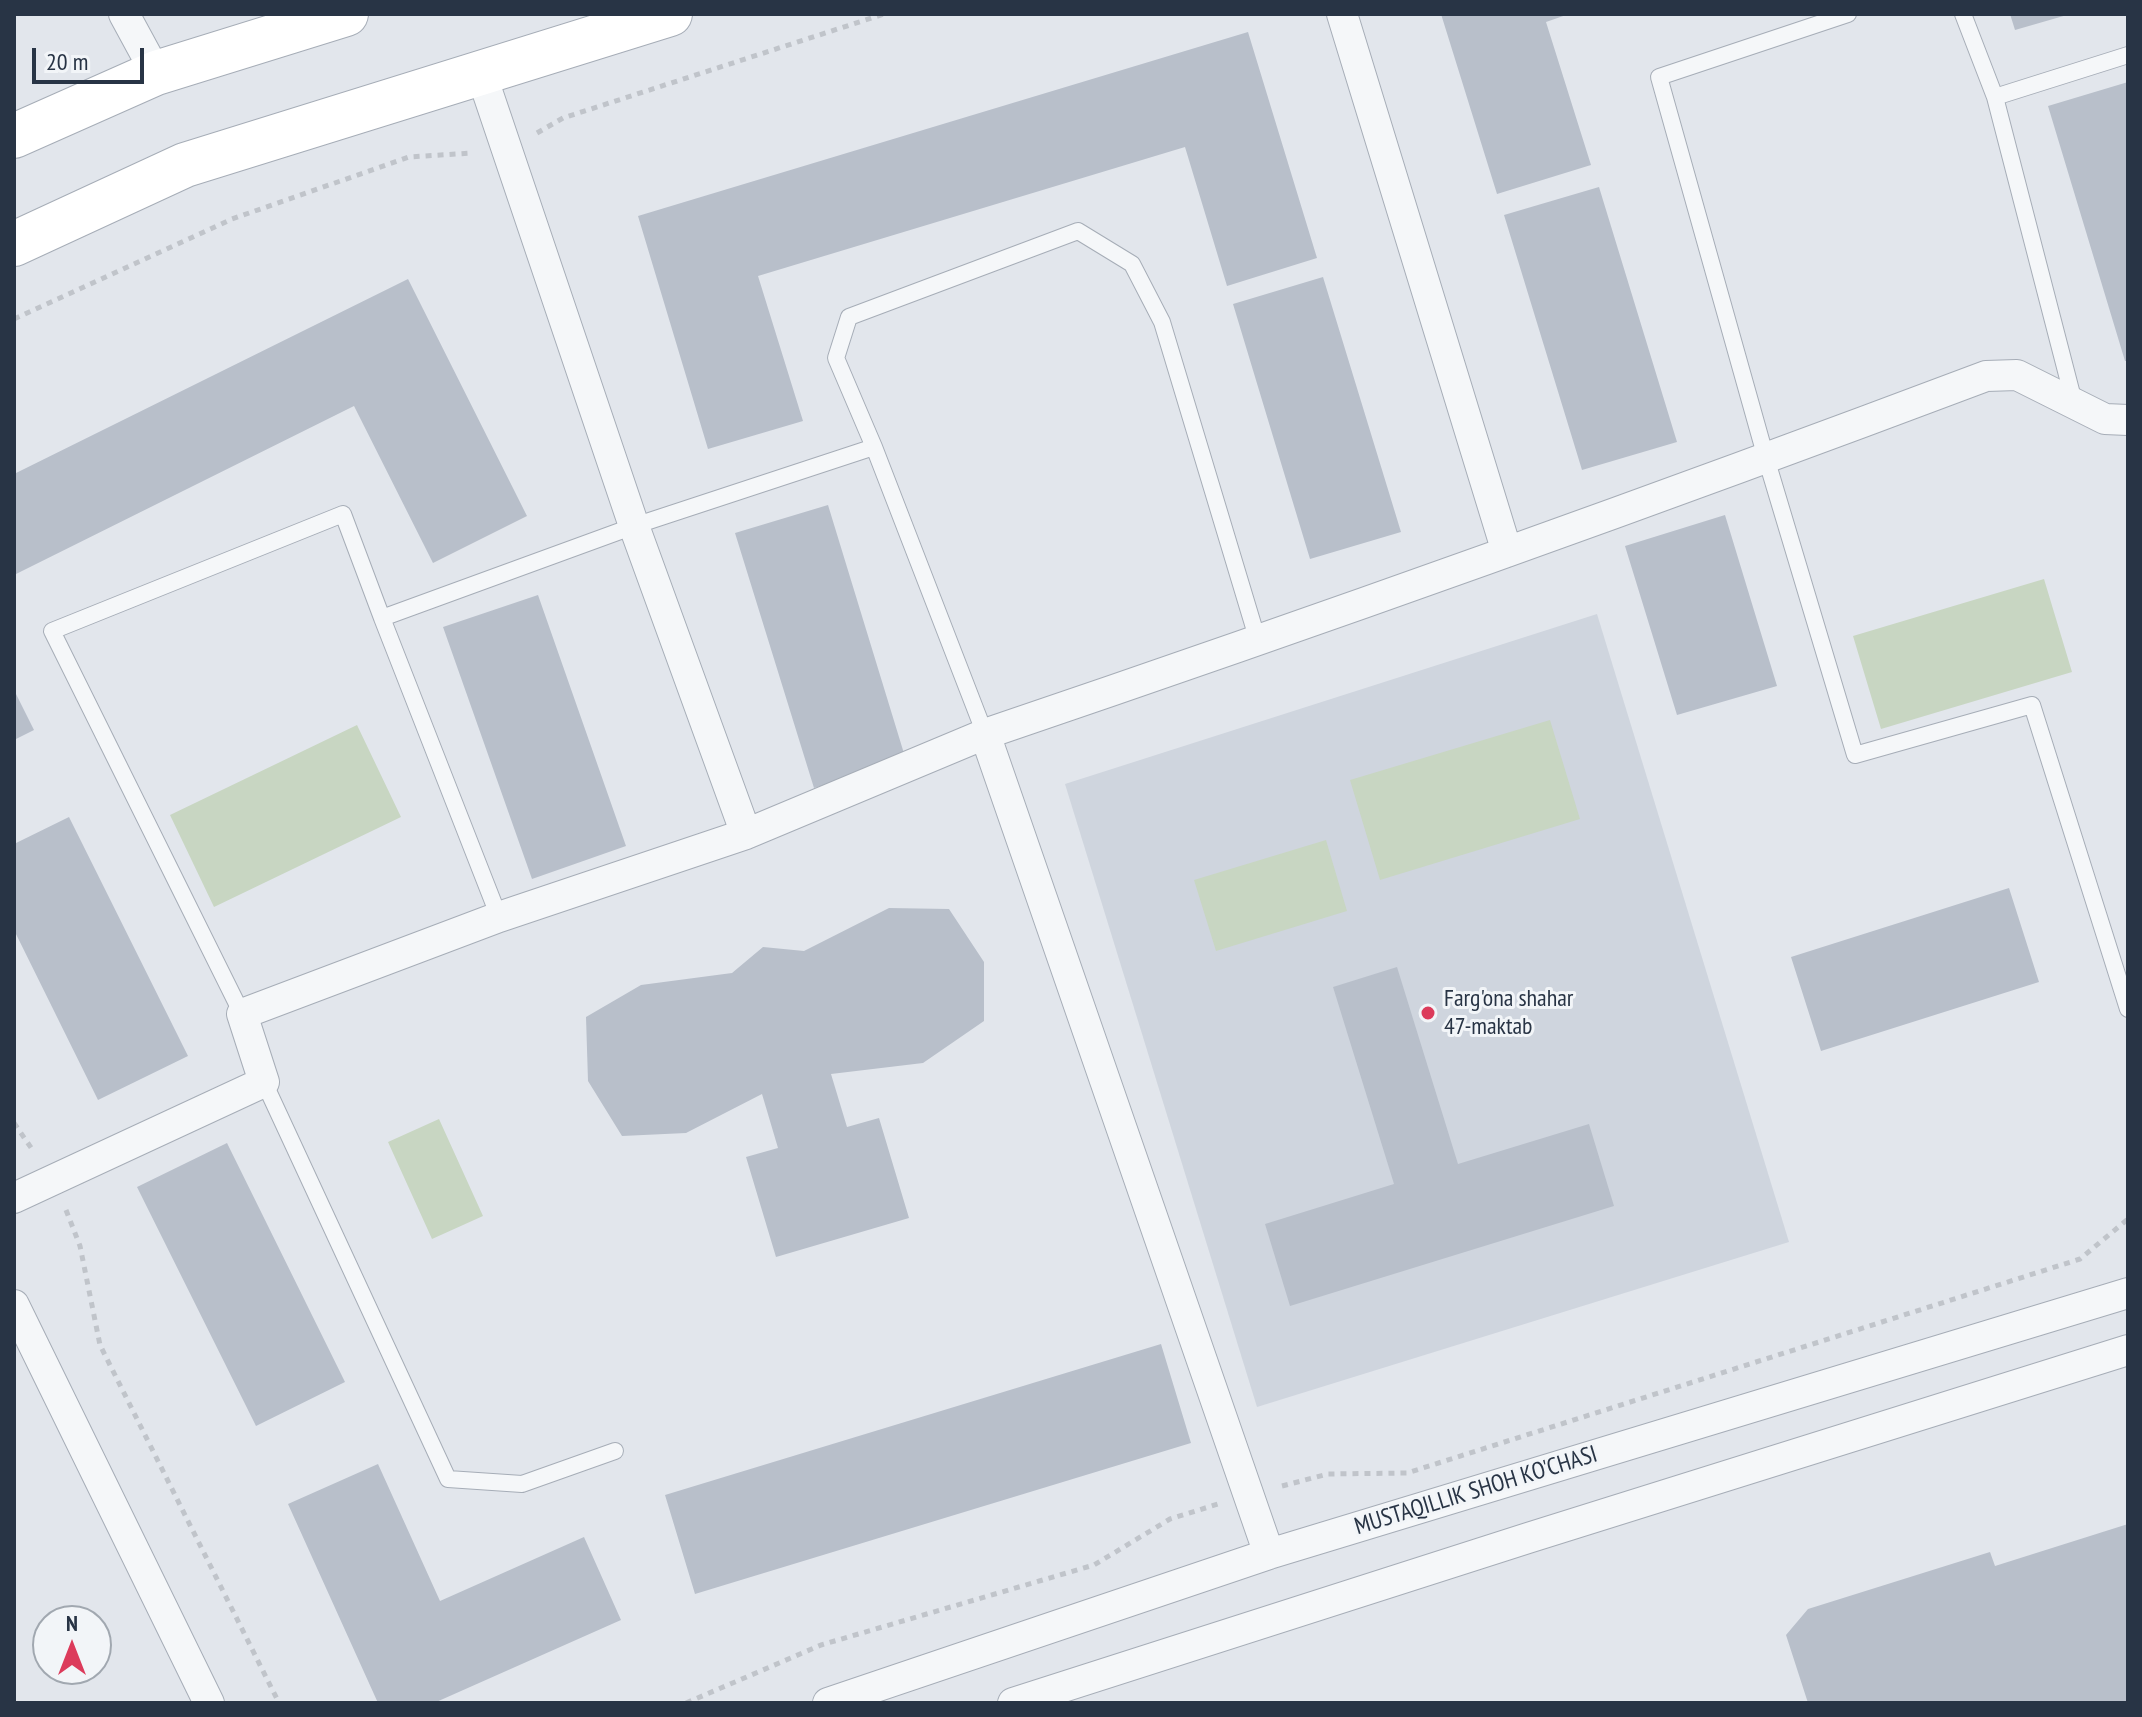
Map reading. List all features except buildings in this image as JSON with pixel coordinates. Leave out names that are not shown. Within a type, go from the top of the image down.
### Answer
[{"type":"street","points":[[124,14],[156,73]]},
{"type":"street","points":[[14,136],[156,73],[346,14]]},
{"type":"street","points":[[14,244],[185,165],[670,14]]},
{"type":"street","points":[[1342,14],[1507,552]]},
{"type":"street","points":[[481,73],[634,526],[746,834]]},
{"type":"street","points":[[14,1198],[264,1082],[242,1014],[499,917],[746,834],[985,734],[1507,552],[1986,376],[2017,375],[2105,419],[2128,420]]},
{"type":"street","points":[[985,734],[1269,1554]]},
{"type":"street","name":"MUSTAQILLIK SHOH KO'CHASI","points":[[828,1703],[1269,1554],[2128,1293]]},
{"type":"street","points":[[14,1305],[209,1703]]},
{"type":"street","points":[[1013,1703],[2128,1350]]},
{"type":"lane","points":[[1848,14],[1659,77],[1766,458],[1855,755],[2032,705],[2128,1009]]},
{"type":"lane","points":[[1963,14],[1995,97],[2074,402]]},
{"type":"lane","points":[[1995,97],[2128,55]]},
{"type":"lane","points":[[985,734],[874,447],[836,358],[849,317],[1078,231],[1132,264],[1162,322],[1258,641]]},
{"type":"lane","points":[[382,618],[634,526],[874,447]]},
{"type":"lane","points":[[242,1014],[52,631],[343,514],[499,917]]},
{"type":"lane","points":[[264,1082],[448,1479],[522,1484],[615,1451]]},
{"type":"path","points":[[14,319],[232,219],[409,157],[507,151],[563,118],[884,14]]},
{"type":"path","points":[[14,1123],[53,1179],[80,1246],[100,1345],[279,1703]]},
{"type":"path","points":[[686,1703],[821,1645],[1094,1565],[1170,1519],[1328,1474],[1407,1473],[2080,1259],[2128,1219]]},
{"type":"shaded area","name":"Farg'ona shahar 47-maktab","points":[[1597,614],[1789,1242],[1257,1407],[1065,784]]},
{"type":"green space","points":[[2044,579],[2072,672],[1881,729],[1853,636]]},
{"type":"green space","points":[[1550,720],[1580,819],[1380,880],[1350,780]]},
{"type":"green space","points":[[357,725],[401,817],[214,907],[170,815]]},
{"type":"green space","points":[[1326,840],[1347,911],[1216,951],[1194,880]]},
{"type":"green space","points":[[439,1119],[483,1216],[432,1239],[388,1142]]},
{"type":"place","name":"Farg'ona shahar 47-maktab","points":[[1428,1013]]}]
